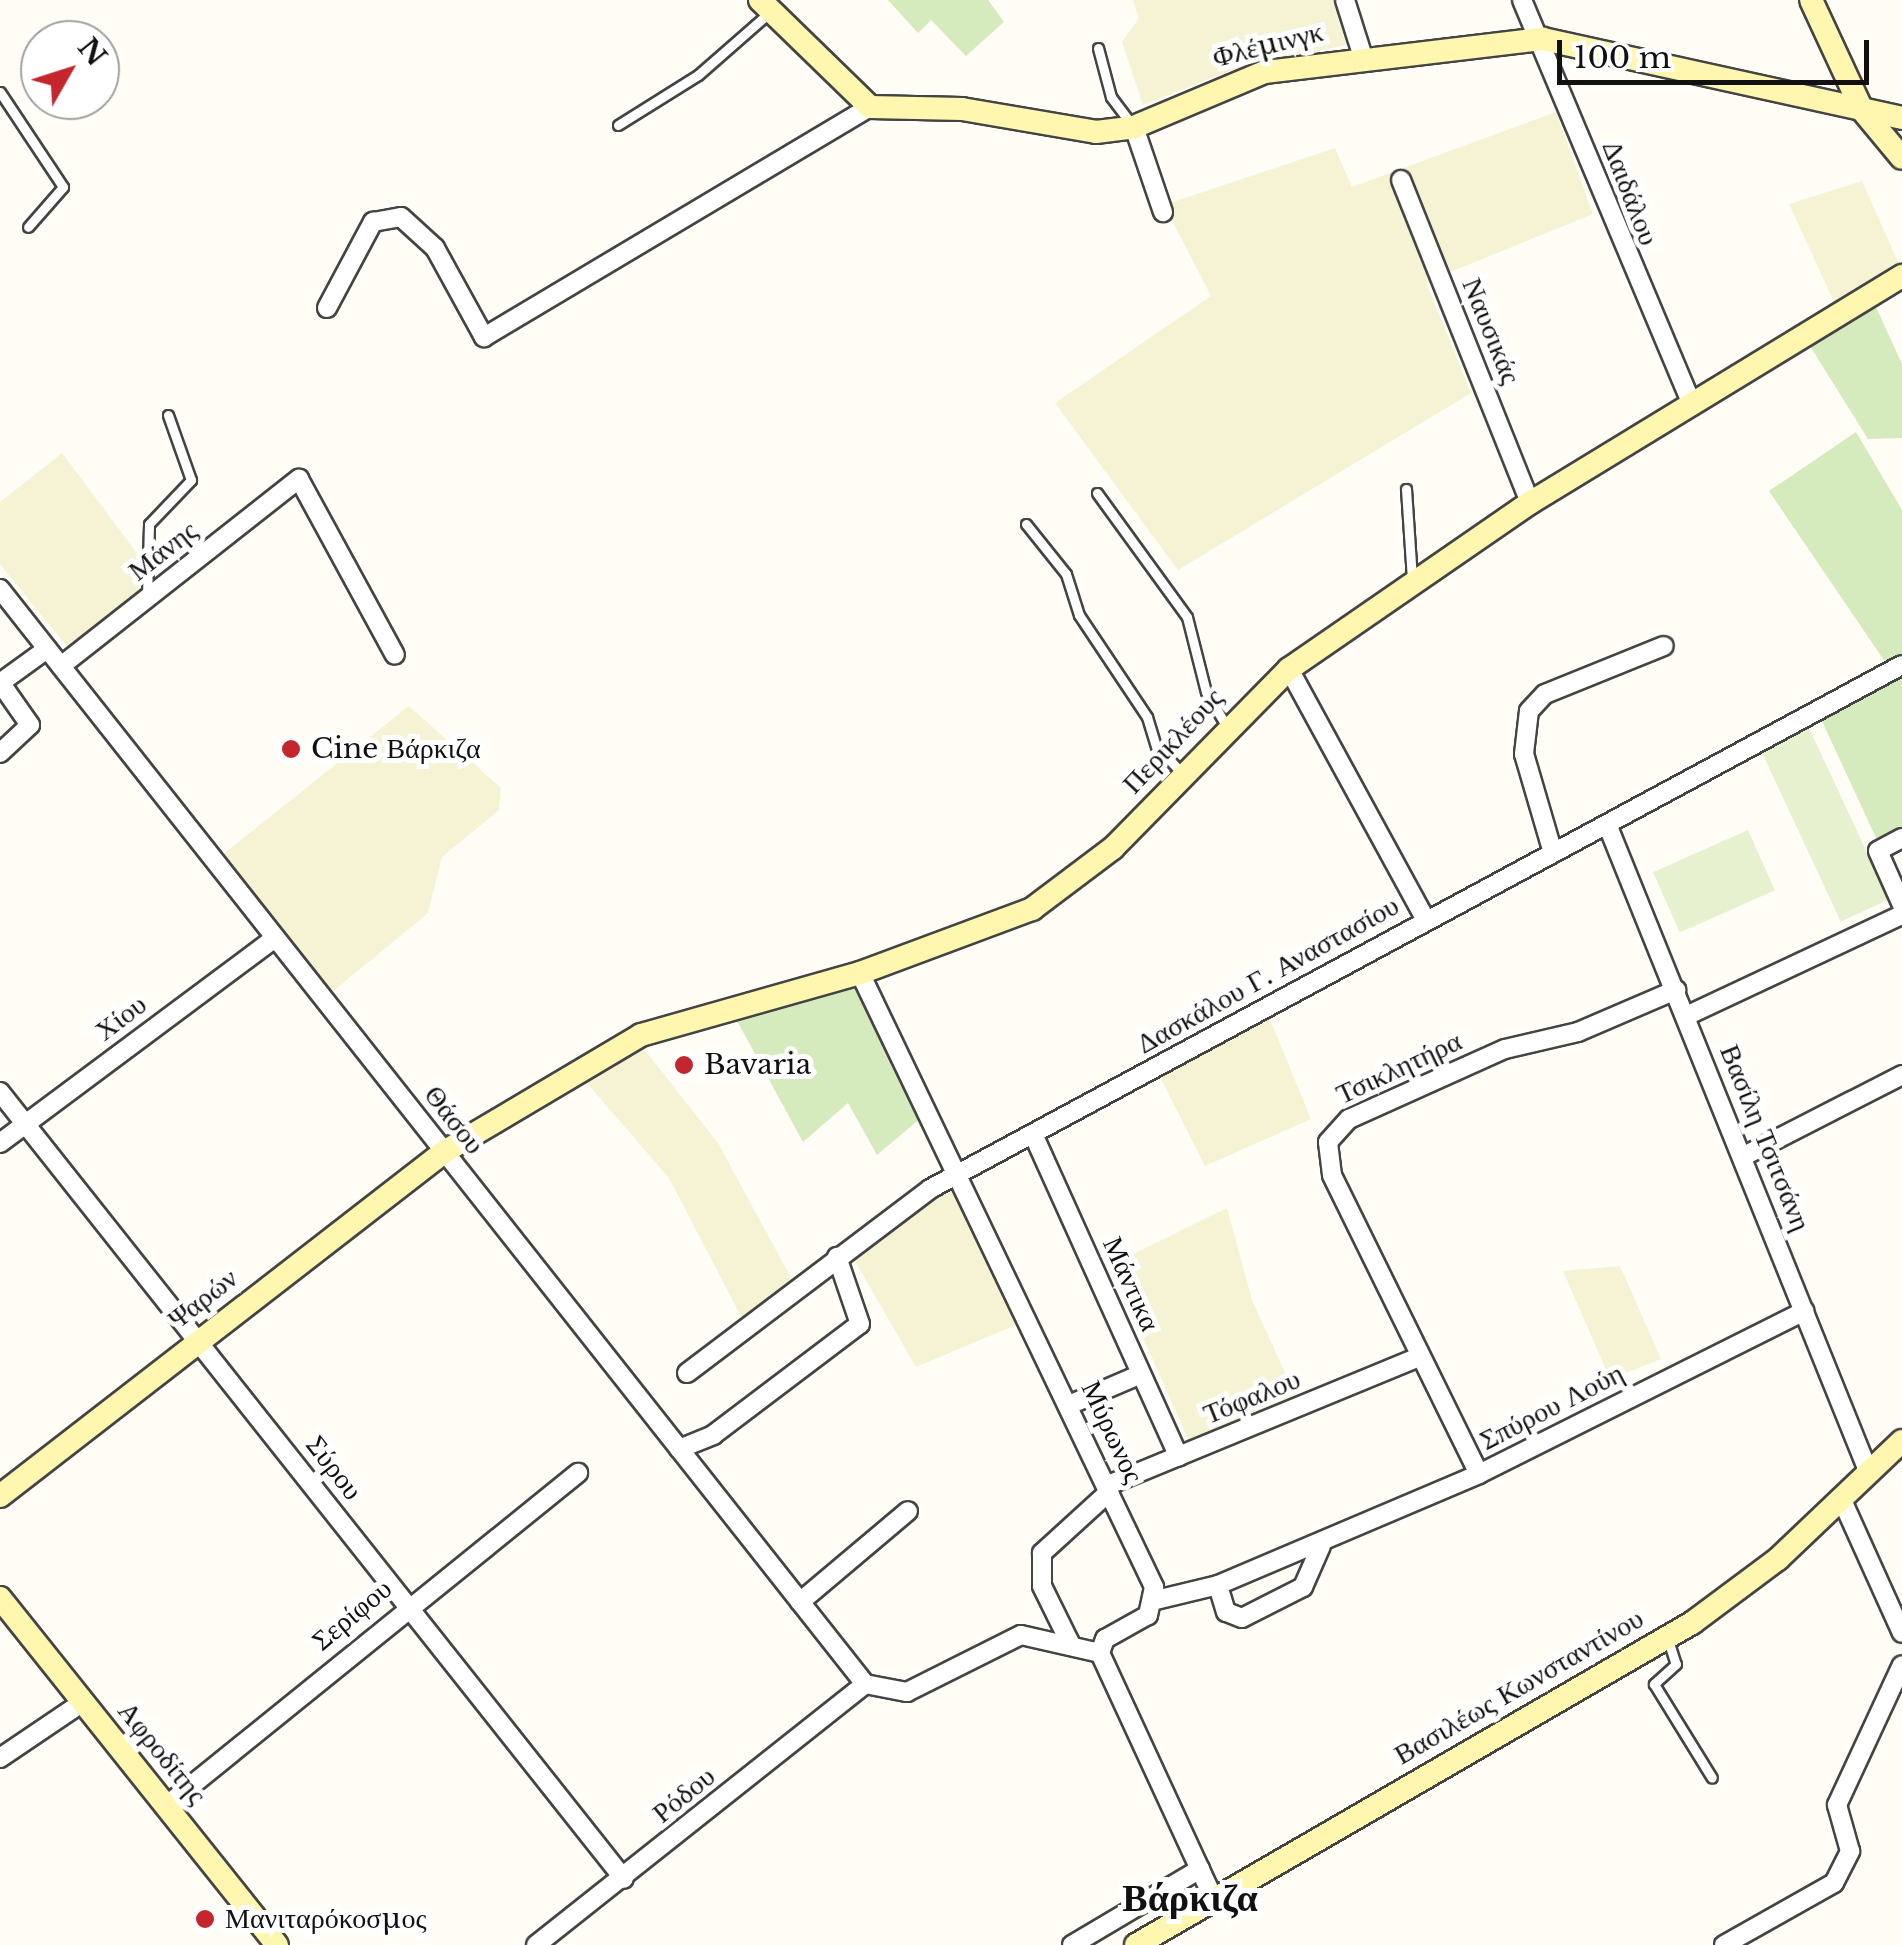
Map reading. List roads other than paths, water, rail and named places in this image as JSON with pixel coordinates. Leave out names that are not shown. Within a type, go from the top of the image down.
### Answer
[{"type":"street","points":[[1345,0],[1362,54]]},
{"type":"street","name":"Δαιδάλου","points":[[1522,0],[1543,39],[1637,289],[1691,403]]},
{"type":"street","points":[[1810,0],[1862,110],[1902,158]]},
{"type":"street","points":[[327,308],[373,222],[400,216],[435,248],[484,337],[870,107],[766,6]]},
{"type":"street","name":"Φλέμινγκ","points":[[870,107],[962,109],[1096,132],[1134,127],[1218,87],[1362,54],[1543,39],[1862,110]]},
{"type":"street","points":[[1862,110],[1902,118]]},
{"type":"street","points":[[1134,127],[1162,212]]},
{"type":"street","name":"Ναυσικάς","points":[[1400,180],[1530,503]]},
{"type":"street","name":"Περικλέους","points":[[444,1152],[641,1035],[860,973],[1032,909],[1113,848],[1226,726],[1289,669],[1530,503],[1902,276]]},
{"type":"street","name":"Μάνης","points":[[60,666],[299,478],[395,654]]},
{"type":"street","name":"Θάσου","points":[[0,589],[865,1684]]},
{"type":"street","points":[[1553,853],[1524,754],[1528,711],[1544,694],[1664,646]]},
{"type":"street","points":[[0,754],[30,725],[1,684],[47,649]]},
{"type":"street","name":"Δασκάλου Γ. Αναστασίου","points":[[687,1374],[837,1257],[958,1174],[1902,665]]},
{"type":"street","points":[[1289,669],[1426,920]]},
{"type":"street","name":"Βασίλη Τσιτσάνη","points":[[1607,824],[1869,1473]]},
{"type":"street","points":[[1902,838],[1878,851],[1902,905]]},
{"type":"street","points":[[1686,1016],[1902,915]]},
{"type":"street","name":"Χίου","points":[[0,1143],[275,938]]},
{"type":"street","name":"Μύρωνος","points":[[860,973],[1069,1405],[1156,1600]]},
{"type":"street","name":"Τσικλητήρα","points":[[1479,1474],[1332,1176],[1332,1133],[1505,1049],[1578,1032],[1676,990]]},
{"type":"street","points":[[1742,1157],[1902,1076]]},
{"type":"street","name":"Σύρου","points":[[0,1092],[624,1879]]},
{"type":"street","name":"Μάντικα","points":[[1032,1134],[1179,1457]]},
{"type":"street","name":"Ψαρών","points":[[0,1496],[444,1152]]},
{"type":"street","points":[[679,1449],[713,1435],[860,1324],[837,1257]]},
{"type":"street","name":"Σπύρου Λούη","points":[[1156,1600],[1218,1585],[1321,1546],[1479,1474],[1804,1311]]},
{"type":"street","name":"Τόφαλου","points":[[1108,1489],[1419,1358]]},
{"type":"street","points":[[1069,1405],[1142,1374]]},
{"type":"street","name":"Βασιλέως Κωνσταντίνου","points":[[1136,1945],[1213,1897],[1667,1638],[1778,1559],[1902,1440]]},
{"type":"street","name":"Σερίφου","points":[[166,1806],[406,1605],[578,1473]]},
{"type":"street","points":[[1072,1646],[1042,1586],[1042,1553],[1108,1489]]},
{"type":"street","points":[[1841,1498],[1902,1632]]},
{"type":"street","points":[[800,1602],[908,1510]]},
{"type":"street","points":[[1218,1585],[1226,1612],[1242,1618],[1303,1587],[1321,1546]]},
{"type":"street","name":"Αφροδίτης","points":[[0,1598],[277,1945]]},
{"type":"street","points":[[1100,1653],[1156,1600]]},
{"type":"street","points":[[865,1684],[907,1692],[1021,1635],[1100,1653]]},
{"type":"street","points":[[1100,1653],[1213,1897]]},
{"type":"street","points":[[1724,1945],[1834,1883],[1850,1851],[1837,1805],[1902,1665]]},
{"type":"street","name":"Ρόδου","points":[[536,1945],[865,1684]]},
{"type":"street","points":[[0,1758],[83,1702]]},
{"type":"street","points":[[1072,1945],[1200,1869]]},
{"type":"lane","points":[[618,125],[698,74],[766,6]]},
{"type":"lane","points":[[1098,48],[1111,97],[1134,127]]},
{"type":"lane","points":[[0,92],[63,187],[28,227]]},
{"type":"lane","points":[[147,598],[149,524],[191,480],[168,416]]},
{"type":"lane","points":[[1406,489],[1412,584]]},
{"type":"lane","points":[[1096,492],[1187,617],[1206,692],[1226,726]]},
{"type":"lane","points":[[1026,524],[1066,574],[1079,616],[1147,716],[1156,746],[1182,773]]},
{"type":"lane","points":[[1667,1638],[1676,1664],[1654,1684],[1712,1778]]},
{"type":"place","name":"Cine Βάρκιζα","points":[[291,749]]},
{"type":"place","name":"Bavaria","points":[[684,1065]]},
{"type":"place","name":"Μανιταρόκοσμος","points":[[205,1919]]},
{"type":"district","name":"Βάρκιζα","points":[[1190,1898]]}]
